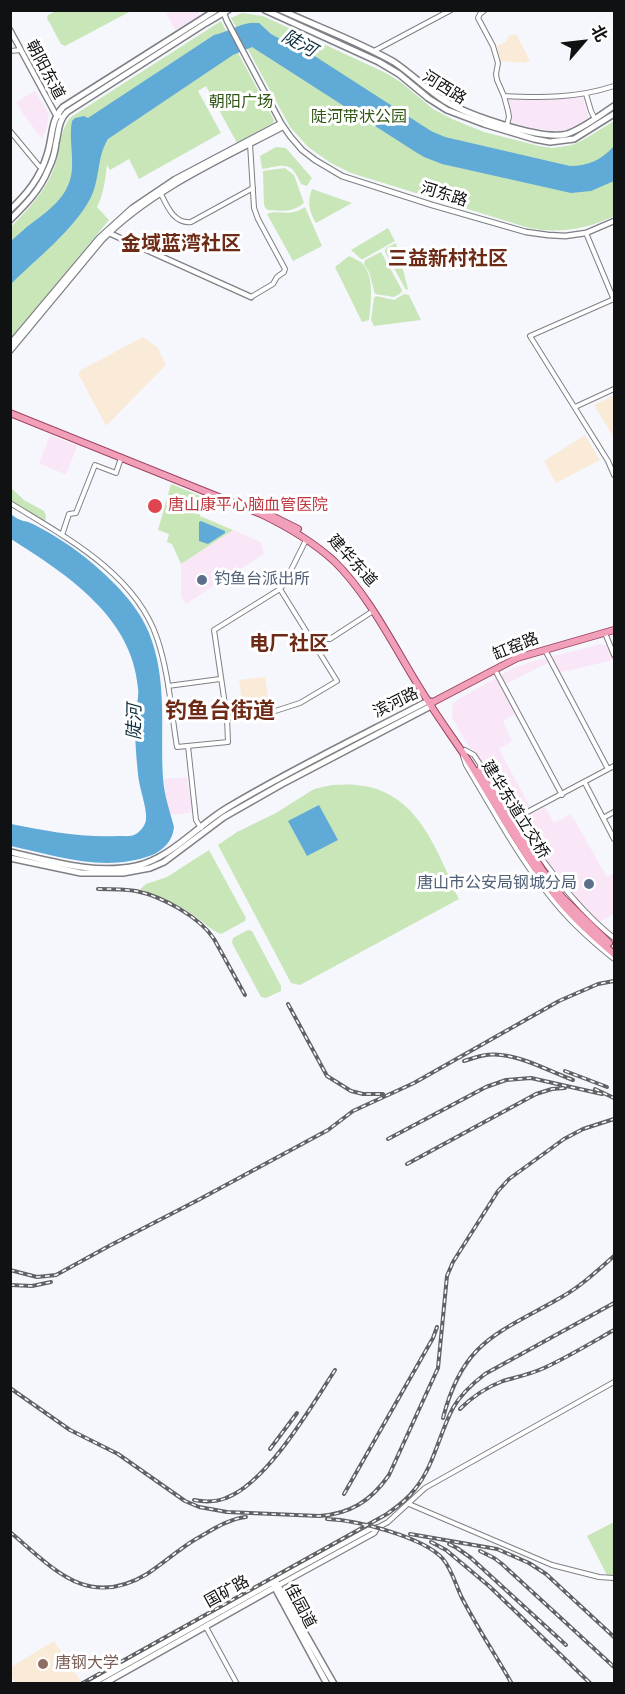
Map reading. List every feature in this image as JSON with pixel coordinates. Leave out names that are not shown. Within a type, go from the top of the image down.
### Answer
[{"type":"main road","points":[[10,210],[32,188],[47,157],[63,107],[216,10]]},
{"type":"main road","name":"河西路","points":[[281,10],[394,63],[447,102],[534,140],[574,139],[615,114]]},
{"type":"main road","points":[[59,116],[225,11]]},
{"type":"main road","name":"河西路","points":[[266,11],[379,62],[447,110],[507,128],[540,134],[567,134],[615,106]]},
{"type":"main road","points":[[10,219],[34,195],[47,173],[53,157],[59,116]]},
{"type":"main road","name":"建华东道","points":[[10,411],[261,514],[306,539],[335,562],[373,611],[469,759]]},
{"type":"main road","name":"建华东道","points":[[10,411],[278,518],[314,540],[337,560],[366,595],[431,703]]},
{"type":"main road","name":"缸窑路","points":[[431,703],[517,658],[615,630]]},
{"type":"main road","name":"滨河路","points":[[10,858],[81,873],[123,873],[150,868],[164,862],[228,808],[279,779],[431,703]]},
{"type":"main road","name":"建华东道立交桥","points":[[469,759],[562,897],[615,949]]},
{"type":"main road","name":"建华东道立交桥","points":[[469,759],[540,874],[559,900],[615,954]]},
{"type":"main road","name":"滨河路","points":[[10,852],[78,867],[99,869],[134,866],[160,857],[202,829]]},
{"type":"main road","name":"国矿路","points":[[103,1683],[275,1585]]},
{"type":"main road","name":"国矿路","points":[[91,1683],[275,1585]]},
{"type":"main road","name":"佳园道","points":[[275,1585],[327,1683]]},
{"type":"main road","name":"佳园道","points":[[275,1585],[334,1683]]},
{"type":"street","points":[[199,10],[204,18]]},
{"type":"street","points":[[374,52],[451,10]]},
{"type":"street","points":[[485,10],[478,18],[494,46],[498,63],[496,74],[509,117],[507,128]]},
{"type":"street","name":"河东路","points":[[225,11],[227,21],[282,125],[302,150],[327,168],[342,176],[432,205],[526,232],[556,236],[586,233],[615,221]]},
{"type":"street","name":"朝阳东道","points":[[10,30],[59,116]]},
{"type":"street","points":[[10,51],[21,50]]},
{"type":"street","points":[[504,96],[552,97],[586,94],[615,86]]},
{"type":"street","points":[[586,94],[595,119]]},
{"type":"street","points":[[10,351],[109,233],[146,203],[282,125]]},
{"type":"street","points":[[10,344],[99,238],[125,213],[175,179],[282,125]]},
{"type":"street","points":[[10,131],[42,167]]},
{"type":"street","points":[[109,233],[251,297],[273,284],[285,269],[254,208],[250,144]]},
{"type":"street","points":[[161,194],[172,214],[187,223],[253,189]]},
{"type":"street","points":[[586,233],[614,300],[530,336],[615,475]]},
{"type":"street","points":[[574,407],[615,389]]},
{"type":"street","points":[[62,535],[69,514],[76,513],[95,465],[116,473],[122,458]]},
{"type":"street","points":[[608,461],[615,458]]},
{"type":"street","points":[[10,503],[62,535],[98,561],[139,603],[150,621],[161,653],[177,747],[228,742],[227,718],[214,630],[280,589],[306,539]]},
{"type":"street","points":[[227,718],[272,712],[300,703],[337,681],[280,589]]},
{"type":"street","points":[[315,645],[325,639],[330,639],[373,611]]},
{"type":"street","points":[[605,633],[615,655]]},
{"type":"street","points":[[544,649],[608,770]]},
{"type":"street","points":[[495,670],[562,795]]},
{"type":"street","points":[[168,686],[220,679]]},
{"type":"street","points":[[188,746],[196,820],[202,829]]},
{"type":"street","points":[[615,938],[568,892],[545,863],[474,755],[464,751],[465,765],[548,895],[578,928],[615,959]]},
{"type":"street","points":[[516,818],[615,766]]},
{"type":"street","points":[[585,783],[615,839]]},
{"type":"street","points":[[603,818],[615,812]]},
{"type":"street","name":"国矿路","points":[[275,1585],[370,1529],[388,1522],[425,1488],[615,1382]]},
{"type":"street","points":[[409,1504],[552,1565],[599,1577],[615,1578]]},
{"type":"street","points":[[205,1626],[237,1683]]},
{"type":"shaded area","points":[[165,11],[197,11],[200,16],[175,30]]},
{"type":"shaded area","points":[[516,34],[530,60],[525,63],[500,61],[497,46],[507,41],[508,36]]},
{"type":"shaded area","points":[[35,91],[49,114],[42,139],[16,102]]},
{"type":"shaded area","points":[[583,96],[588,118],[573,127],[560,131],[535,129],[509,121],[502,98],[553,99]]},
{"type":"shaded area","points":[[143,337],[158,348],[166,365],[106,426],[79,371]]},
{"type":"shaded area","points":[[614,395],[614,438],[594,405]]},
{"type":"shaded area","points":[[50,435],[77,446],[66,475],[39,463]]},
{"type":"shaded area","points":[[585,435],[600,460],[556,483],[544,461]]},
{"type":"shaded area","name":"钓鱼台派出所","points":[[233,530],[261,542],[264,554],[186,604],[181,596],[181,564]]},
{"type":"shaded area","points":[[602,644],[608,646],[614,660],[558,673],[551,661],[502,686],[516,714],[503,721],[512,741],[499,749],[531,809],[516,816],[472,752],[452,718],[453,704],[513,668]]},
{"type":"shaded area","points":[[265,677],[270,711],[244,715],[239,680]]},
{"type":"shaded area","points":[[187,777],[192,812],[173,815],[169,810],[163,779]]},
{"type":"shaded area","points":[[545,807],[554,823],[571,814],[607,877],[614,873],[614,914],[599,922],[573,896],[552,870],[518,820]]},
{"type":"shaded area","name":"唐钢大学","points":[[54,1641],[81,1681],[76,1684],[15,1683],[11,1675],[11,1667]]},
{"type":"green space","points":[[56,11],[131,11],[65,46],[61,44],[47,18]]},
{"type":"green space","name":"陡河带状公园","points":[[242,13],[263,16],[386,73],[433,109],[484,132],[553,148],[572,145],[614,121],[614,216],[573,229],[529,228],[351,173],[331,163],[308,147],[290,127],[231,18]]},
{"type":"green space","name":"朝阳广场","points":[[221,21],[274,120],[273,123],[237,143],[206,86],[198,91],[221,133],[139,179],[129,159],[110,170],[107,165],[103,192],[97,207],[109,220],[11,338],[11,227],[47,183],[57,160],[67,122],[71,117]]},
{"type":"green space","points":[[276,147],[286,148],[312,178],[307,186],[301,184],[294,171],[286,166],[262,169],[260,156]]},
{"type":"green space","points":[[285,168],[294,175],[304,203],[291,210],[268,210],[264,205],[263,171]]},
{"type":"green space","points":[[312,189],[352,203],[316,223],[310,206]]},
{"type":"green space","points":[[305,207],[322,246],[293,261],[267,214],[289,213]]},
{"type":"green space","points":[[388,228],[395,241],[363,259],[351,250]]},
{"type":"green space","points":[[396,243],[408,289],[406,290],[385,252],[386,248]]},
{"type":"green space","points":[[381,252],[402,290],[394,297],[375,294],[369,272],[364,264],[365,260]]},
{"type":"green space","points":[[349,256],[362,263],[369,275],[371,298],[369,320],[362,322],[335,267]]},
{"type":"green space","points":[[404,294],[409,295],[421,320],[374,326],[371,320],[374,298],[376,296],[394,300]]},
{"type":"green space","points":[[171,484],[203,497],[200,516],[233,530],[181,564],[172,544],[167,542],[169,534],[158,530]]},
{"type":"green space","points":[[10,487],[24,500],[44,511],[45,523],[11,501]]},
{"type":"green space","points":[[332,785],[356,785],[377,789],[395,798],[410,811],[433,843],[459,899],[300,985],[291,983],[218,845],[314,789]]},
{"type":"green space","points":[[209,850],[246,918],[245,921],[221,934],[180,907],[140,889],[146,884],[167,877]]},
{"type":"green space","points":[[248,930],[252,931],[281,986],[281,991],[266,998],[261,997],[232,943],[233,938]]},
{"type":"green space","points":[[614,1522],[614,1582],[610,1581],[587,1536]]},
{"type":"water","points":[[250,23],[259,23],[271,34],[307,54],[310,53],[431,131],[445,137],[570,166],[594,161],[614,146],[614,181],[591,191],[571,193],[442,164],[414,151],[252,47],[233,55],[108,139],[102,153],[94,190],[84,209],[65,232],[11,284],[11,241],[53,206],[68,186],[72,168],[72,121],[84,116],[88,118],[214,35]]},
{"type":"water","name":"陡河","points":[[11,514],[57,537],[92,563],[117,586],[132,604],[149,633],[159,669],[164,784],[174,827],[167,844],[152,855],[117,863],[99,863],[63,858],[11,846],[11,824],[78,835],[128,836],[140,831],[146,819],[136,751],[135,719],[138,688],[133,662],[123,639],[110,618],[74,583],[11,539]]},
{"type":"water","points":[[199,522],[225,533],[208,544],[199,541]]},
{"type":"water","points":[[319,805],[338,840],[307,856],[288,821]]},
{"type":"railway","points":[[98,889],[136,891],[157,898],[190,915],[214,939],[245,995]]},
{"type":"railway","points":[[10,1270],[37,1277],[56,1275],[328,1130],[353,1111],[414,1083],[559,1001],[598,984],[614,981]]},
{"type":"railway","points":[[288,1004],[327,1076],[351,1091],[363,1094],[383,1094]]},
{"type":"railway","points":[[464,1061],[487,1055],[510,1056],[573,1080]]},
{"type":"railway","points":[[565,1071],[607,1087]]},
{"type":"railway","points":[[388,1139],[486,1087],[506,1080],[531,1078],[602,1094]]},
{"type":"railway","points":[[407,1164],[536,1094],[565,1088]]},
{"type":"railway","points":[[595,1089],[614,1098]]},
{"type":"railway","points":[[10,1388],[70,1430],[118,1454],[185,1501],[199,1507],[227,1512],[319,1516],[350,1509],[367,1499],[389,1475],[438,1368],[447,1276],[453,1262],[498,1191],[509,1179],[564,1139],[583,1129],[614,1119]]},
{"type":"railway","points":[[443,1418],[451,1392],[461,1372],[485,1343],[501,1331],[574,1289],[614,1256]]},
{"type":"railway","points":[[10,1285],[32,1286],[51,1282]]},
{"type":"railway","points":[[81,1684],[387,1514],[402,1503],[422,1480],[453,1408],[471,1385],[485,1374],[614,1303]]},
{"type":"railway","points":[[344,1494],[433,1338],[437,1327]]},
{"type":"railway","points":[[460,1409],[491,1386],[544,1368],[614,1330]]},
{"type":"railway","points":[[194,1500],[210,1501],[226,1498],[257,1477],[301,1423],[335,1370]]},
{"type":"railway","points":[[270,1449],[297,1413]]},
{"type":"railway","points":[[10,1532],[56,1571],[89,1586],[106,1588],[126,1584],[147,1574],[208,1532],[226,1522],[246,1517]]},
{"type":"railway","points":[[327,1519],[389,1531],[421,1544],[443,1559],[467,1607],[512,1684]]},
{"type":"railway","points":[[410,1534],[497,1549],[529,1563],[546,1574],[614,1637]]},
{"type":"railway","points":[[431,1542],[446,1550],[489,1586],[591,1684]]},
{"type":"railway","points":[[449,1544],[471,1558],[566,1645]]},
{"type":"railway","points":[[480,1551],[502,1564],[614,1667]]},
{"type":"place","name":"唐山康平心脑血管医院","points":[[155,506]]},
{"type":"place","name":"钓鱼台派出所","points":[[202,580]]},
{"type":"place","name":"唐山市公安局钢城分局","points":[[589,884]]},
{"type":"place","name":"唐钢大学","points":[[43,1664]]},
{"type":"district","name":"金域蓝湾社区","points":[[181,244]]},
{"type":"district","name":"三益新村社区","points":[[448,259]]},
{"type":"district","name":"电厂社区","points":[[289,644]]},
{"type":"district","name":"钓鱼台街道","points":[[220,712]]}]
